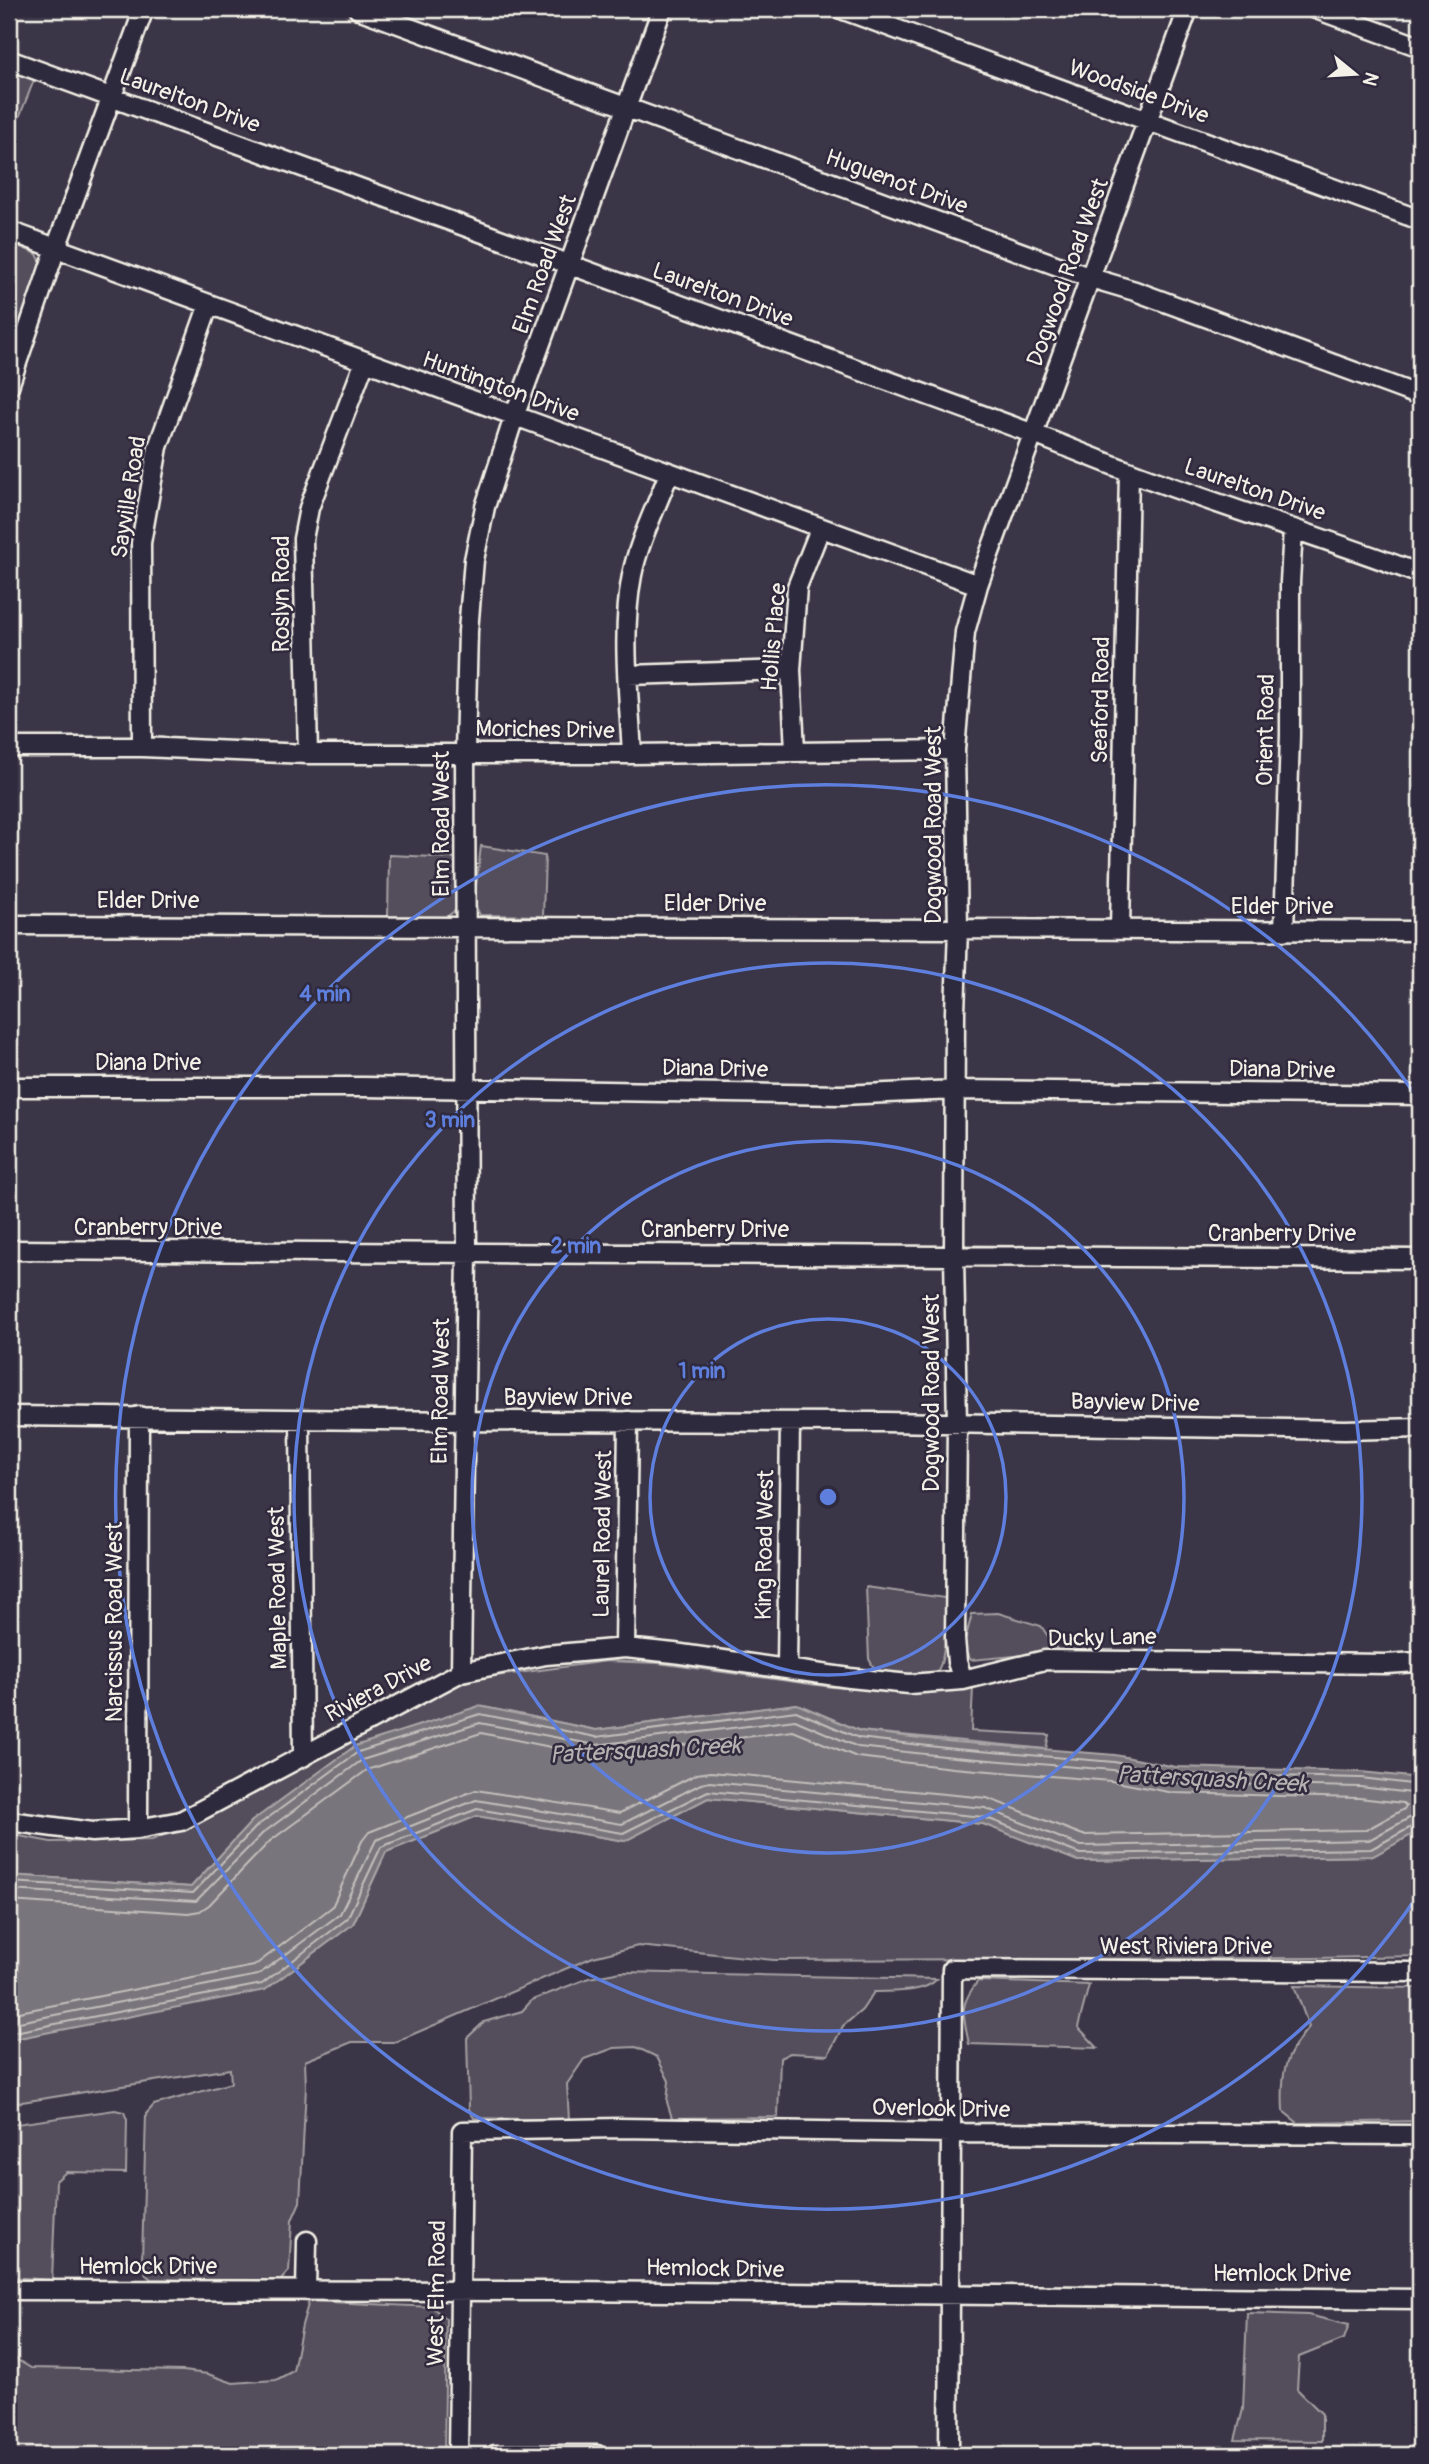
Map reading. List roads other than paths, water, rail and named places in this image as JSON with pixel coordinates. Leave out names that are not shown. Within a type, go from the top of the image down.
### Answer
[{"type":"street","points":[[9,386],[144,9]]},
{"type":"street","name":"Huguenot Drive","points":[[358,9],[1420,396]]},
{"type":"street","name":"Elm Road West","points":[[461,1672],[467,1253],[465,752],[468,631],[474,560],[485,507],[514,417],[662,9]]},
{"type":"street","name":"Woodside Drive","points":[[841,9],[1420,220]]},
{"type":"street","name":"Dogwood Road West","points":[[963,1680],[957,1662],[955,1639],[957,1424],[954,1255],[958,928],[955,750],[965,632],[978,585],[1188,9]]},
{"type":"street","points":[[1315,9],[1420,47]]},
{"type":"street","name":"Laurelton Drive","points":[[9,60],[1034,434],[1129,472],[1341,543],[1420,574]]},
{"type":"street","name":"Huntington Drive","points":[[9,231],[978,585]]},
{"type":"street","name":"Sayville Road","points":[[142,747],[141,542],[158,447],[209,304]]},
{"type":"street","name":"Roslyn Road","points":[[307,754],[303,539],[309,508],[365,361]]},
{"type":"street","name":"Seaford Road","points":[[1120,930],[1129,472]]},
{"type":"street","points":[[632,754],[628,600],[632,572],[669,473]]},
{"type":"street","name":"Hollis Place","points":[[794,751],[791,670],[797,587],[820,529]]},
{"type":"street","name":"Orient Road","points":[[1284,931],[1293,529]]},
{"type":"street","points":[[628,676],[791,670]]},
{"type":"street","name":"Moriches Drive","points":[[9,747],[142,747],[307,754],[955,750]]},
{"type":"street","name":"Elder Drive","points":[[9,925],[317,924],[466,928],[1420,932]]},
{"type":"street","name":"Diana Drive","points":[[9,1087],[351,1087],[752,1092],[841,1096],[956,1090],[1420,1095]]},
{"type":"street","name":"Cranberry Drive","points":[[9,1250],[1420,1259]]},
{"type":"street","name":"Bayview Drive","points":[[9,1416],[790,1422],[1345,1430],[1420,1428]]},
{"type":"street","name":"Narcissus Road West","points":[[138,1829],[139,1416]]},
{"type":"street","name":"Maple Road West","points":[[300,1419],[303,1757]]},
{"type":"street","name":"Laurel Road West","points":[[625,1648],[628,1421]]},
{"type":"street","name":"King Road West","points":[[787,1668],[790,1422]]},
{"type":"street","name":"Riviera Drive","points":[[9,1821],[92,1832],[138,1829],[181,1821],[461,1672],[546,1655],[625,1648],[787,1668]]},
{"type":"street","name":"Ducky Lane","points":[[787,1668],[909,1684],[963,1680],[1045,1660],[1386,1664],[1417,1662],[1420,1659]]},
{"type":"street","name":"West Riviera Drive","points":[[950,2133],[952,1969],[1420,1972]]},
{"type":"street","name":"Overlook Drive","points":[[462,2131],[620,2128],[950,2133],[1420,2135]]},
{"type":"street","name":"West Elm Road","points":[[458,2455],[462,2131]]},
{"type":"street","points":[[949,2455],[950,2133]]},
{"type":"street","points":[[306,2291],[307,2241]]},
{"type":"street","name":"Hemlock Drive","points":[[9,2290],[578,2291],[1420,2298]]},
{"type":"street","points":[[495,2455],[597,2455]]},
{"type":"water","name":"Pattersquash Creek","points":[[797,1704],[860,1731],[1115,1755],[1176,1767],[1361,1772],[1420,1778],[1420,1830],[1373,1856],[1078,1861],[983,1824],[708,1798],[625,1841],[477,1816],[386,1852],[353,1924],[265,1990],[9,2040],[9,1875],[191,1887],[252,1821],[355,1746],[479,1706],[596,1730]]}]
